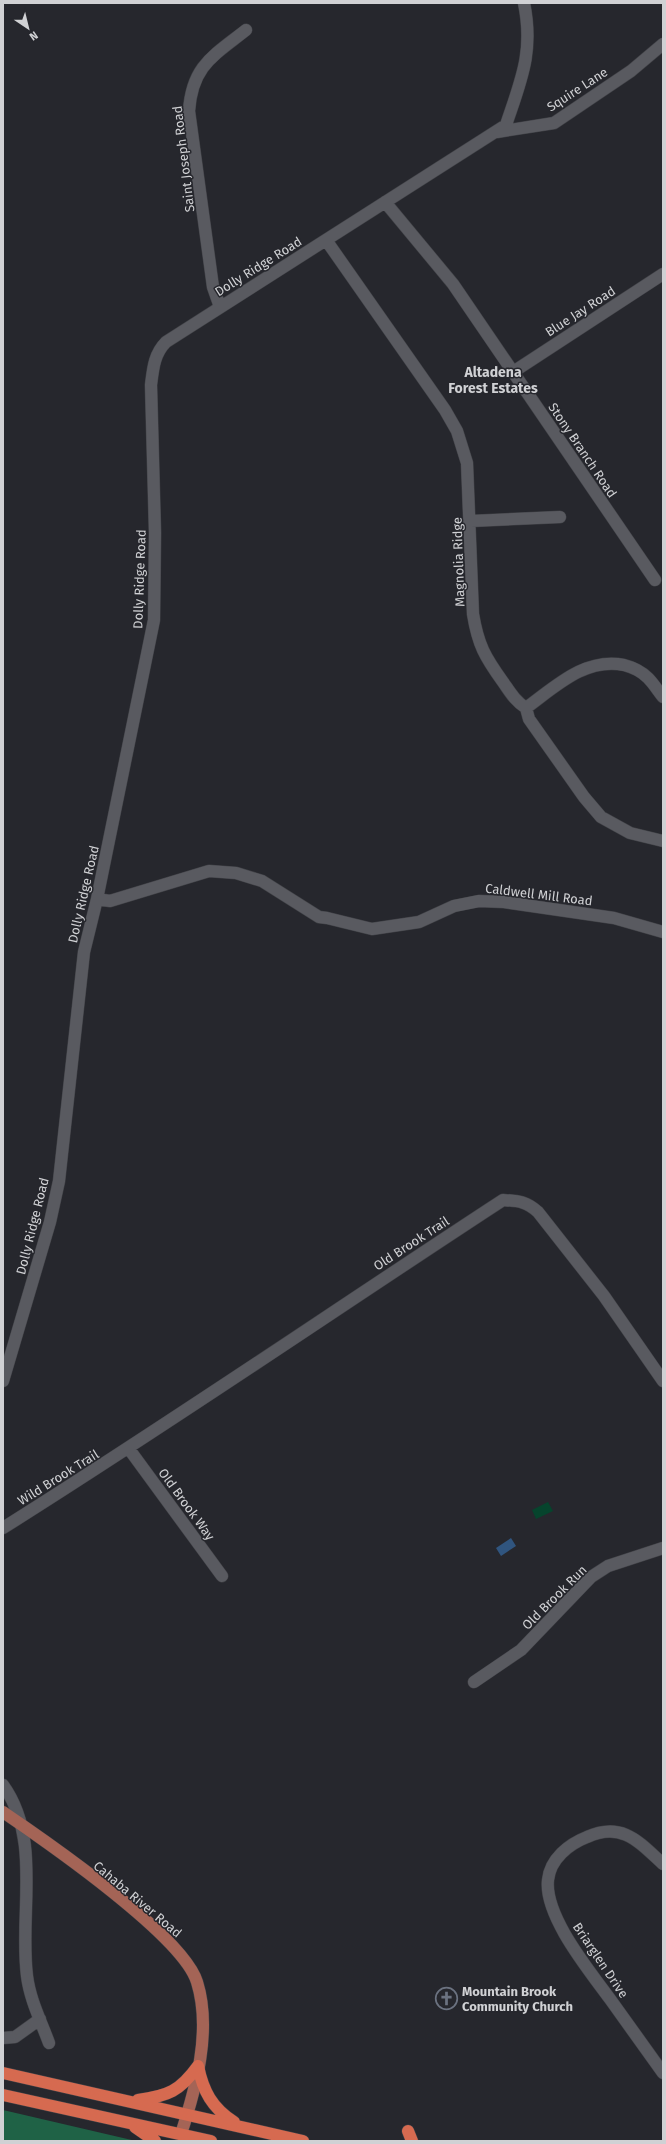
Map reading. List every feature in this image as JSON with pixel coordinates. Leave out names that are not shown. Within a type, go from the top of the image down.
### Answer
[{"type":"highway","points":[[131,2101],[171,2093],[187,2081],[198,2066]]},
{"type":"highway","points":[[198,2066],[204,2088],[213,2105],[222,2114],[242,2126]]},
{"type":"highway","points":[[3,2073],[303,2141]]},
{"type":"highway","points":[[3,2095],[127,2122],[180,2137],[211,2141]]},
{"type":"highway","points":[[127,2122],[155,2141]]},
{"type":"highway","points":[[406,2141],[408,2131],[412,2141]]},
{"type":"main road","name":"Cahaba River Road","points":[[3,1812],[133,1910],[166,1939],[181,1956],[197,1981],[201,1997],[202,2047],[188,2114],[180,2137]]},
{"type":"street","name":"Dolly Ridge Road","points":[[3,1381],[50,1222],[59,1181],[84,952],[97,899],[154,620],[155,534],[151,385],[153,363],[166,342],[506,125],[525,69],[528,43],[528,23],[524,3]]},
{"type":"street","name":"Saint Joseph Road","points":[[220,307],[213,287],[189,111],[190,94],[199,71],[206,63],[246,30]]},
{"type":"street","name":"Squire Lane","points":[[496,132],[554,123],[630,71],[663,44]]},
{"type":"street","name":"Stony Branch Road","points":[[385,202],[453,284],[655,580]]},
{"type":"street","name":"Magnolia Ridge","points":[[326,240],[445,410],[457,431],[467,463],[471,521],[474,614],[477,635],[484,656],[517,702],[526,708],[529,718],[549,748],[584,798],[601,817],[630,833],[663,842]]},
{"type":"street","name":"Blue Jay Road","points":[[513,372],[663,274]]},
{"type":"street","points":[[471,521],[560,517]]},
{"type":"street","points":[[526,708],[572,675],[594,665],[613,663],[630,667],[647,677],[663,697]]},
{"type":"street","name":"Caldwell Mill Road","points":[[97,899],[110,900],[209,871],[236,873],[262,881],[319,917],[372,930],[419,922],[454,906],[478,901],[504,902],[614,918],[663,932]]},
{"type":"street","name":"Old Brook Trail","points":[[129,1449],[304,1330],[503,1200],[522,1201],[529,1204],[538,1212],[604,1296],[663,1380]]},
{"type":"street","name":"Wild Brook Trail","points":[[3,1528],[129,1449]]},
{"type":"street","name":"Old Brook Way","points":[[129,1449],[222,1576]]},
{"type":"street","name":"Old Brook Run","points":[[474,1682],[521,1650],[591,1577],[608,1566],[663,1548]]},
{"type":"street","points":[[3,1785],[16,1805],[21,1825],[25,1858],[26,1975],[32,2002],[49,2043]]},
{"type":"street","name":"Briarglen Drive","points":[[663,1864],[633,1837],[620,1832],[601,1832],[572,1843],[562,1852],[549,1872],[548,1881],[550,1900],[568,1941],[663,2073]]},
{"type":"street","points":[[3,2038],[15,2037],[40,2019]]},
{"type":"green space","points":[[548,1502],[553,1511],[536,1519],[532,1510]]},
{"type":"green space","points":[[3,2110],[136,2141],[3,2141]]},
{"type":"water","points":[[511,1538],[516,1546],[501,1556],[496,1548]]},
{"type":"place","name":"Mountain Brook Community Church","points":[[446,1998]]},
{"type":"district","name":"Altadena Forest Estates","points":[[493,380]]}]
